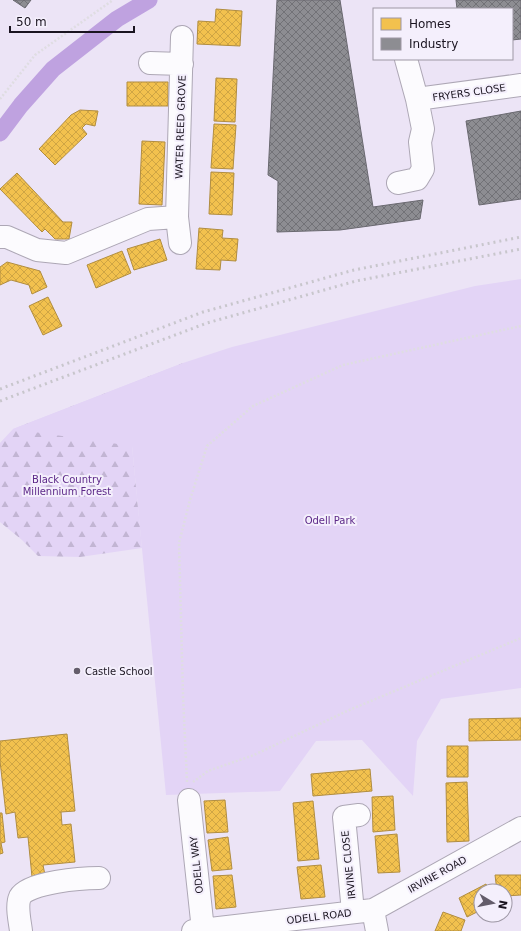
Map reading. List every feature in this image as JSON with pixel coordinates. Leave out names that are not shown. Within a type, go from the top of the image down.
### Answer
[{"type":"street","name":"WATER REED GROVE","points":[[180,243],[177,217],[182,37]]},
{"type":"street","points":[[398,183],[417,178],[423,169],[420,142],[423,129],[417,99],[406,60]]},
{"type":"street","points":[[150,63],[182,64]]},
{"type":"street","name":"FRYERS CLOSE","points":[[417,99],[521,85]]},
{"type":"street","points":[[0,237],[7,237],[37,250],[66,252],[148,219],[177,217]]},
{"type":"street","name":"ODELL WAY","points":[[189,790],[198,930]]},
{"type":"street","name":"IRVINE CLOSE","points":[[343,817],[363,911]]},
{"type":"street","name":"IRVINE ROAD","points":[[363,911],[521,828]]},
{"type":"street","points":[[21,931],[19,901],[21,896],[30,889],[74,879],[99,878]]},
{"type":"street","points":[[363,911],[377,931]]},
{"type":"street","name":"ODELL ROAD","points":[[198,930],[363,911]]},
{"type":"path","points":[[0,99],[35,55],[113,0]]},
{"type":"path","points":[[189,790],[183,696],[179,543],[190,500],[207,446],[253,406],[343,365],[521,326]]},
{"type":"path","points":[[189,790],[208,771],[254,755],[347,711],[521,638]]},
{"type":"green space","name":"Odell Park","points":[[521,279],[521,688],[441,699],[417,741],[413,796],[362,740],[316,741],[280,791],[166,795],[132,446],[13,429],[183,363],[232,347],[475,286]]},
{"type":"green space","name":"Black Country Millennium Forest","points":[[183,363],[132,446],[142,548],[80,557],[38,556],[22,540],[0,522],[0,443],[13,429]]},
{"type":"building: Homes","points":[[216,9],[242,11],[240,46],[197,44],[198,21],[215,22]]},
{"type":"building: Homes","points":[[216,78],[237,79],[235,122],[214,121]]},
{"type":"building: Homes","points":[[127,82],[168,82],[168,106],[127,106]]},
{"type":"building: Homes","points":[[80,110],[98,111],[95,126],[86,124],[82,128],[87,134],[55,165],[39,149],[71,115]]},
{"type":"building: Homes","points":[[214,124],[236,125],[233,169],[211,168]]},
{"type":"building: Homes","points":[[142,141],[165,142],[162,205],[139,204]]},
{"type":"building: Homes","points":[[211,172],[234,173],[232,215],[209,214]]},
{"type":"building: Homes","points":[[17,173],[63,222],[72,222],[69,239],[55,239],[45,229],[42,232],[0,189]]},
{"type":"building: Homes","points":[[199,228],[223,230],[222,238],[238,239],[236,261],[221,260],[220,270],[196,269]]},
{"type":"building: Homes","points":[[160,239],[167,260],[134,270],[127,249]]},
{"type":"building: Homes","points":[[122,251],[131,273],[96,288],[87,265]]},
{"type":"building: Homes","points":[[7,262],[40,271],[47,287],[32,294],[29,285],[11,280],[0,285],[0,267]]},
{"type":"building: Homes","points":[[48,297],[62,326],[43,335],[29,306]]},
{"type":"building: Homes","points":[[521,718],[521,740],[469,741],[469,719]]},
{"type":"building: Homes","points":[[67,734],[75,811],[61,812],[62,825],[71,824],[75,862],[43,865],[45,875],[32,877],[28,837],[18,838],[15,812],[6,814],[0,761],[0,741]]},
{"type":"building: Homes","points":[[447,746],[468,746],[468,777],[447,777]]},
{"type":"building: Homes","points":[[370,769],[372,791],[313,796],[311,774]]},
{"type":"building: Homes","points":[[467,782],[469,841],[447,842],[446,783]]},
{"type":"building: Homes","points":[[393,796],[395,830],[373,832],[372,797]]},
{"type":"building: Homes","points":[[225,800],[228,832],[207,833],[204,801]]},
{"type":"building: Homes","points":[[313,801],[319,859],[298,861],[293,803]]},
{"type":"building: Homes","points":[[0,813],[2,813],[5,842],[1,843],[3,853],[0,854]]},
{"type":"building: Homes","points":[[397,834],[400,872],[378,873],[375,836]]},
{"type":"building: Homes","points":[[228,837],[232,869],[212,871],[208,840]]},
{"type":"building: Homes","points":[[321,865],[325,897],[301,899],[297,867]]},
{"type":"building: Homes","points":[[232,875],[236,907],[216,909],[213,876]]},
{"type":"building: Homes","points":[[495,875],[521,875],[521,895],[513,896],[513,883],[496,883]]},
{"type":"building: Homes","points":[[473,891],[473,914],[467,917],[459,898]]},
{"type":"building: Homes","points":[[443,912],[465,920],[461,931],[435,931]]},
{"type":"building: Industry","points":[[13,0],[31,0],[25,8]]},
{"type":"building: Industry","points":[[277,0],[340,0],[373,207],[423,200],[420,219],[340,230],[277,232],[278,181],[268,175]]},
{"type":"building: Industry","points":[[456,0],[521,0],[521,39],[513,40],[513,8],[457,8]]},
{"type":"building: Industry","points":[[521,111],[521,199],[479,205],[466,121]]},
{"type":"waterway","points":[[0,133],[21,105],[53,69],[117,19],[149,0]]},
{"type":"railway","points":[[0,389],[203,312],[354,270],[521,237]]},
{"type":"railway","points":[[0,401],[207,323],[356,281],[521,249]]},
{"type":"place","name":"Castle School","points":[[77,671]]}]
